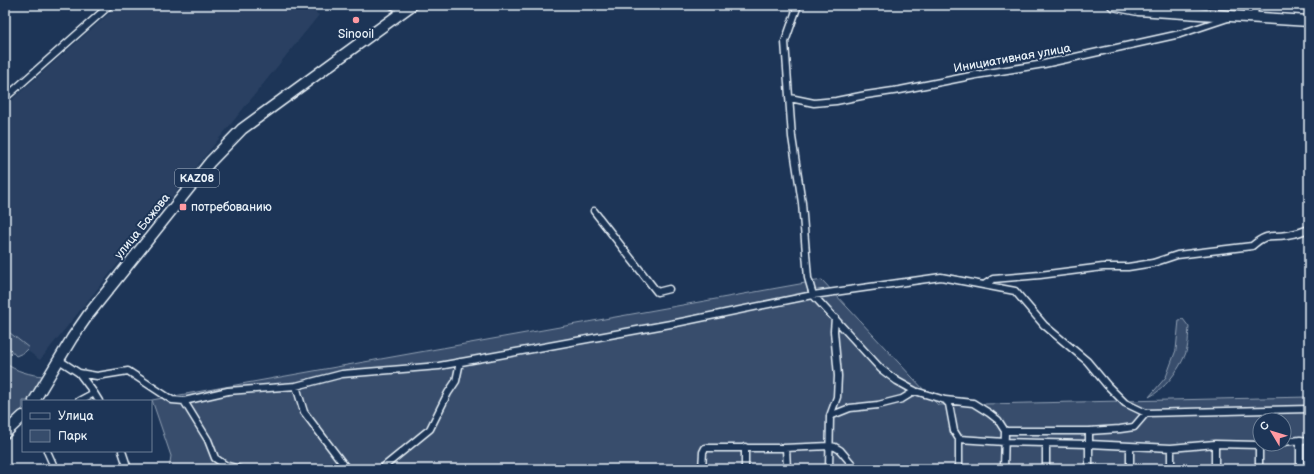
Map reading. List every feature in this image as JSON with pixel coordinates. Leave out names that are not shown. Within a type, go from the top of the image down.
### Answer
[{"type":"highway","points":[[1113,5],[1309,22]]},
{"type":"highway","name":"улица Бажова","points":[[35,400],[72,338],[111,285],[210,162],[228,142],[242,129],[408,8]]},
{"type":"highway","points":[[5,433],[22,417]]},
{"type":"street","points":[[5,98],[110,5]]},
{"type":"street","points":[[304,5],[316,5]]},
{"type":"street","points":[[392,5],[408,8]]},
{"type":"street","points":[[798,5],[785,42],[792,137],[803,210],[808,278],[813,295],[881,369],[915,391],[945,400],[973,403],[998,420],[1005,431],[1004,469]]},
{"type":"street","points":[[1254,18],[1255,5]]},
{"type":"street","name":"Инициативная улица","points":[[790,98],[814,103],[836,101],[866,94],[900,90],[976,75],[1044,64],[1180,34],[1235,16]]},
{"type":"street","points":[[594,210],[657,292],[669,289]]},
{"type":"street","points":[[984,285],[993,279],[1103,267],[1128,267],[1153,263],[1177,255],[1252,246],[1259,239],[1267,236],[1286,236],[1309,229]]},
{"type":"street","points":[[79,374],[97,376],[128,372],[172,400],[184,401],[228,391],[296,386],[342,374],[439,366],[676,323],[813,295],[941,277],[1015,291],[1044,325],[1087,361],[1124,403],[1146,412],[1309,409]]},
{"type":"street","points":[[829,469],[830,416],[837,397],[838,376],[834,331],[835,318]]},
{"type":"street","points":[[59,360],[79,374],[98,400]]},
{"type":"street","points":[[381,469],[430,429],[448,393],[456,381],[460,362]]},
{"type":"street","points":[[296,386],[304,412],[347,469]]},
{"type":"street","points":[[830,416],[850,408],[878,405],[902,398],[915,391]]},
{"type":"street","points":[[81,400],[94,393]]},
{"type":"street","points":[[945,400],[949,404],[954,431],[959,439],[959,469]]},
{"type":"street","points":[[184,401],[208,440],[215,458],[224,467],[239,469]]},
{"type":"street","points":[[1005,431],[1120,430],[1134,427],[1146,412]]},
{"type":"street","points":[[1089,431],[1089,469]]},
{"type":"street","points":[[959,439],[1046,444],[1089,444],[1171,448],[1215,444],[1252,446]]},
{"type":"street","points":[[1300,440],[1300,469]]},
{"type":"street","points":[[1292,441],[1309,441]]},
{"type":"street","points":[[1046,444],[1046,469]]},
{"type":"street","points":[[1215,444],[1215,469]]},
{"type":"street","points":[[702,469],[703,452],[705,448],[786,448],[830,446],[840,450],[856,469]]},
{"type":"street","points":[[1130,446],[1130,469]]},
{"type":"street","points":[[744,448],[745,469]]},
{"type":"street","points":[[786,448],[787,469]]},
{"type":"street","points":[[1171,448],[1171,469]]},
{"type":"street","points":[[47,452],[54,469]]},
{"type":"street","points":[[122,452],[128,469]]},
{"type":"street","points":[[1259,452],[1259,469]]},
{"type":"shaded area","points":[[119,5],[304,5],[319,15],[40,360],[5,334],[5,108],[17,95]]},
{"type":"green space","points":[[822,280],[938,405],[1309,397],[1309,469],[169,469],[171,456],[152,400]]},
{"type":"green space","points":[[1183,319],[1189,327],[1188,345],[1185,355],[1179,367],[1165,385],[1149,397],[1166,377],[1176,350],[1179,320]]},
{"type":"green space","points":[[5,329],[29,348],[25,352],[16,356],[5,344]]},
{"type":"green space","points":[[5,363],[23,372],[43,376],[30,400],[22,400],[22,409],[5,427]]},
{"type":"place","name":"Sinooil","points":[[356,20]]},
{"type":"place","name":"потребованию","points":[[183,207]]}]
